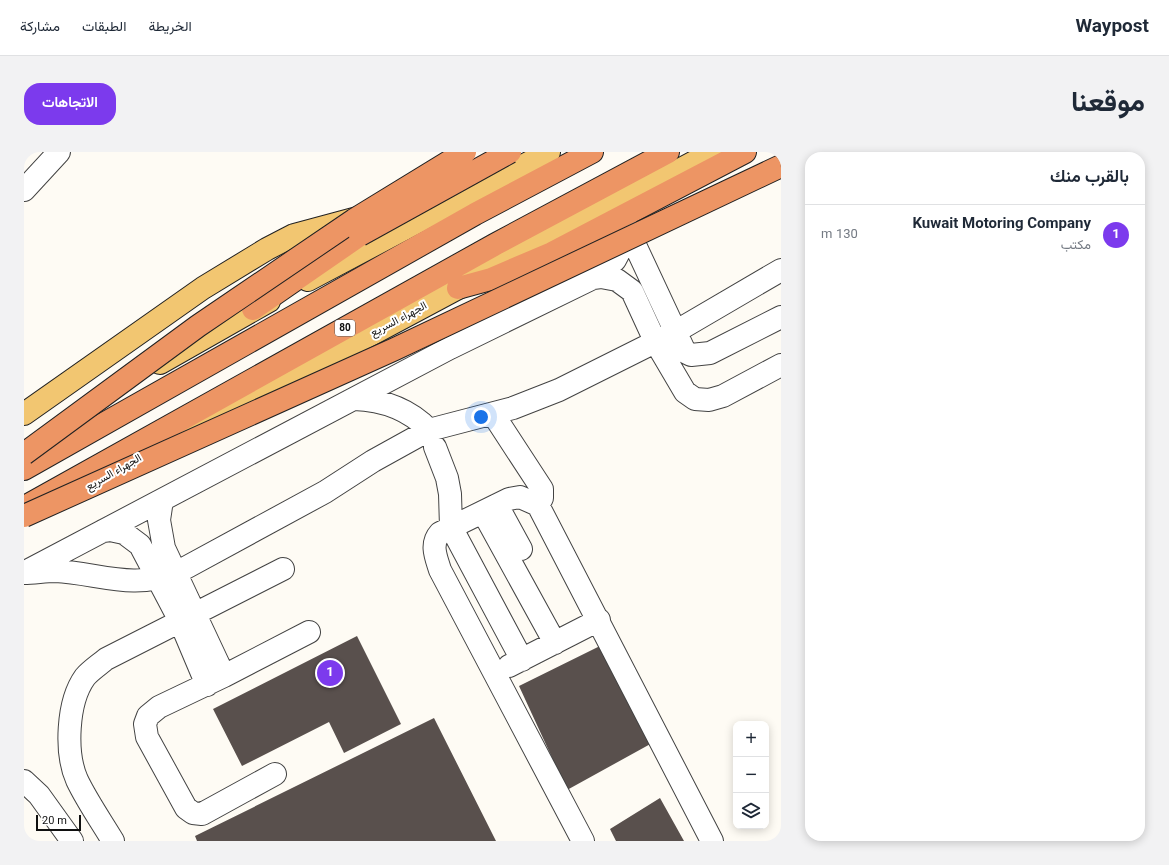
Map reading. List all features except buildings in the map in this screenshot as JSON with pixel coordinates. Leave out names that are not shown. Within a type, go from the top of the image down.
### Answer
[{"type":"highway","points":[[24,454],[198,326],[348,224],[465,152]]},
{"type":"highway","points":[[252,309],[360,235],[510,152]]},
{"type":"highway","points":[[24,469],[468,218],[592,152]]},
{"type":"highway","name":"الجهراء السريع","points":[[24,508],[496,244],[668,152]]},
{"type":"highway","points":[[458,288],[491,279],[630,221],[711,162],[745,152]]},
{"type":"highway","points":[[24,516],[395,349],[781,166]]},
{"type":"main road","points":[[24,444],[252,309],[549,152]]},
{"type":"main road","name":"الجهراء السريع","points":[[24,525],[117,471],[284,379],[458,288],[711,162]]},
{"type":"main road","points":[[24,414],[204,288],[294,235],[321,226],[482,188]]},
{"type":"lane","points":[[24,190],[59,152]]},
{"type":"lane","points":[[24,573],[450,348],[593,278],[615,260],[625,240],[630,221]]},
{"type":"lane","points":[[630,221],[675,332],[685,352],[691,355],[710,353],[781,318]]},
{"type":"lane","points":[[24,573],[55,571],[132,582],[167,576],[325,492],[373,461],[559,390],[675,332],[781,270]]},
{"type":"lane","points":[[593,278],[601,277],[617,280],[632,291],[655,341],[685,392],[696,398],[709,400],[724,396],[781,365]]},
{"type":"lane","points":[[354,399],[377,401],[399,408],[412,415],[432,438],[445,450],[453,465],[472,517],[528,656]]},
{"type":"lane","points":[[493,414],[542,489],[542,498],[538,505]]},
{"type":"lane","points":[[583,841],[440,570],[434,552],[435,539],[440,534],[509,499],[520,497],[538,505],[599,620],[712,841]]},
{"type":"lane","points":[[162,500],[159,520],[167,576]]},
{"type":"lane","points":[[472,517],[561,640]]},
{"type":"lane","points":[[103,531],[118,531],[136,540],[167,576],[188,617],[216,680]]},
{"type":"lane","points":[[113,841],[77,780],[70,745],[71,713],[74,701],[85,678],[106,659],[283,569]]},
{"type":"lane","points":[[495,674],[599,620]]},
{"type":"lane","points":[[275,774],[202,814],[193,813],[186,808],[148,737],[145,724],[148,716],[159,707],[216,680],[309,632]]},
{"type":"lane","points":[[24,781],[39,795],[72,841]]},
{"type":"place","name":"Kuwait Motoring Company","points":[[330,673]]}]
